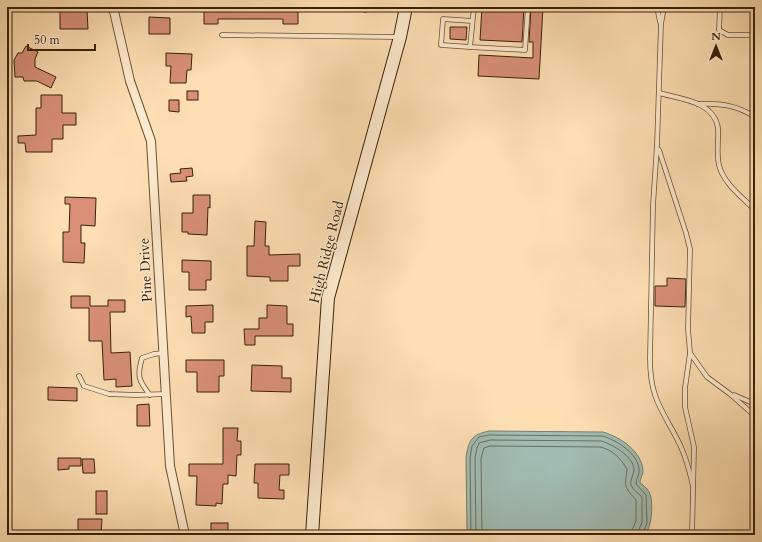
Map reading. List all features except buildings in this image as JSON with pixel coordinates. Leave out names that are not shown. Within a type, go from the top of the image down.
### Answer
[{"type":"street","name":"Pine Drive","points":[[113,7],[130,81],[151,141],[170,466],[185,535]]},
{"type":"street","name":"High Ridge Road","points":[[312,535],[328,298],[400,37],[406,7]]},
{"type":"lane","points":[[470,47],[474,7]]},
{"type":"lane","points":[[472,21],[443,19],[441,45],[525,50],[528,7]]},
{"type":"lane","points":[[657,7],[661,24]]},
{"type":"lane","points":[[664,7],[661,24],[658,145],[653,205],[650,358],[651,378],[654,394],[681,446],[693,486]]},
{"type":"lane","points":[[720,7],[719,30],[728,35],[755,35]]},
{"type":"lane","points":[[222,35],[400,37]]},
{"type":"lane","points":[[659,93],[705,107],[716,121],[718,128],[719,165],[723,175],[730,185],[755,210]]},
{"type":"lane","points":[[698,104],[716,103],[728,105],[739,108],[755,117]]},
{"type":"lane","points":[[658,145],[690,249],[688,329],[690,353],[685,388],[685,407],[694,447],[692,535]]},
{"type":"lane","points":[[690,353],[707,377],[730,394],[755,416]]},
{"type":"lane","points":[[150,395],[141,384],[138,372],[142,358],[154,354],[163,354]]},
{"type":"lane","points":[[79,376],[84,386],[109,394],[166,394]]},
{"type":"lane","points":[[730,394],[755,404]]},
{"type":"water","points":[[489,431],[603,432],[623,441],[639,457],[643,471],[640,483],[647,489],[651,496],[652,508],[647,532],[644,535],[467,535],[467,451],[472,439],[478,434]]}]
